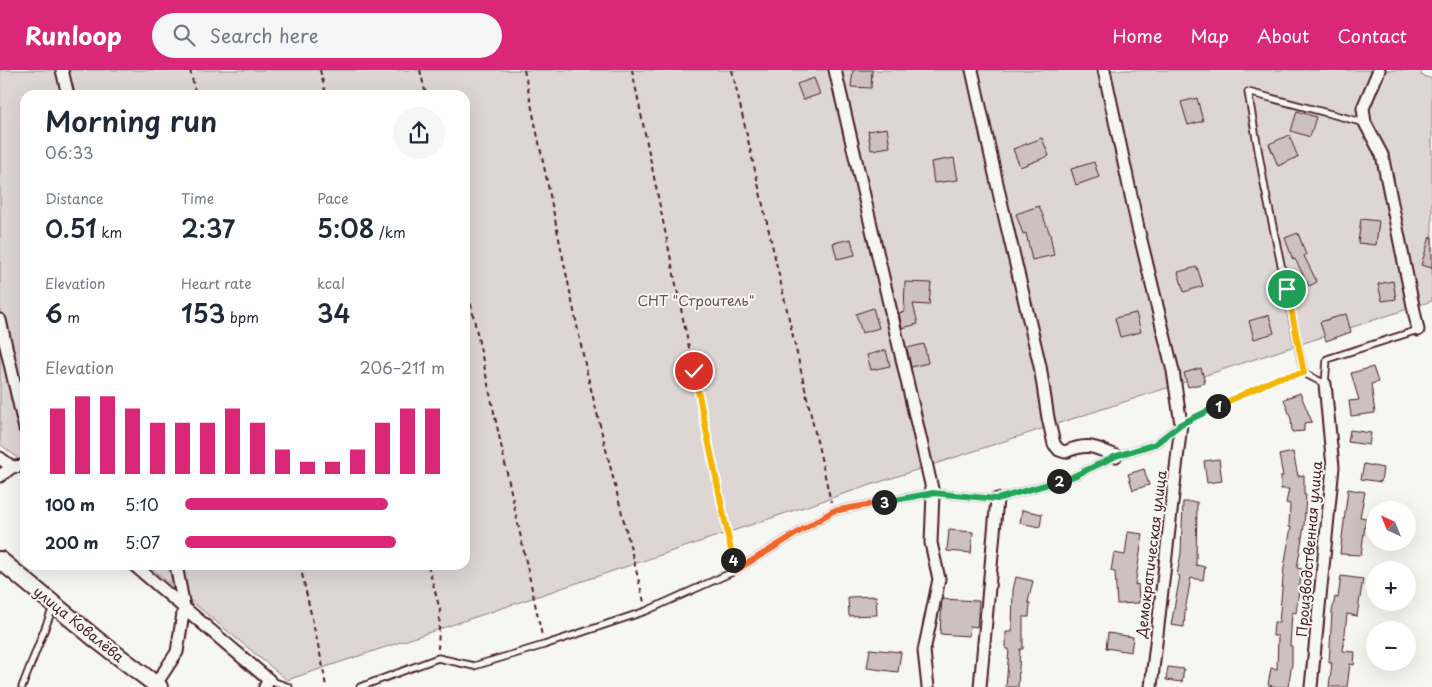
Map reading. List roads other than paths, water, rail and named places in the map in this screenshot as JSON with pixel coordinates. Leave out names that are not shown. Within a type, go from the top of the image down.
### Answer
[{"type":"street","points":[[62,70],[67,90]]},
{"type":"street","points":[[835,70],[933,493],[931,543],[939,579],[924,651],[928,687]]},
{"type":"street","points":[[972,70],[1040,366],[1054,444],[1059,450],[1065,452],[1090,446],[1116,456]]},
{"type":"street","name":"Демократическая улица","points":[[1104,70],[1138,228],[1173,371],[1181,424],[1151,687]]},
{"type":"street","points":[[1379,70],[1363,108],[1365,123],[1382,155],[1418,330]]},
{"type":"street","points":[[0,320],[20,407]]},
{"type":"street","name":"Производственная улица","points":[[1311,687],[1333,467],[1326,384]]},
{"type":"street","points":[[0,458],[12,467]]},
{"type":"street","points":[[0,476],[12,467],[20,466]]},
{"type":"street","points":[[980,687],[997,499]]},
{"type":"street","name":"улица Ковалёва","points":[[0,560],[156,686]]},
{"type":"street","points":[[140,570],[184,607],[267,684]]},
{"type":"street","points":[[156,686],[177,652],[184,607],[177,570]]},
{"type":"lane","points":[[1365,123],[1248,92],[1265,189],[1304,373],[1326,384],[1327,360],[1418,330]]},
{"type":"lane","points":[[360,687],[438,658],[474,666],[646,611],[735,571],[833,511],[933,493],[997,499],[1072,477],[1116,456],[1155,444],[1181,424]]},
{"type":"lane","points":[[22,687],[54,605]]},
{"type":"lane","points":[[267,684],[289,687]]},
{"type":"park label","name":"СНТ \"Строитель\"","points":[[696,300]]}]
